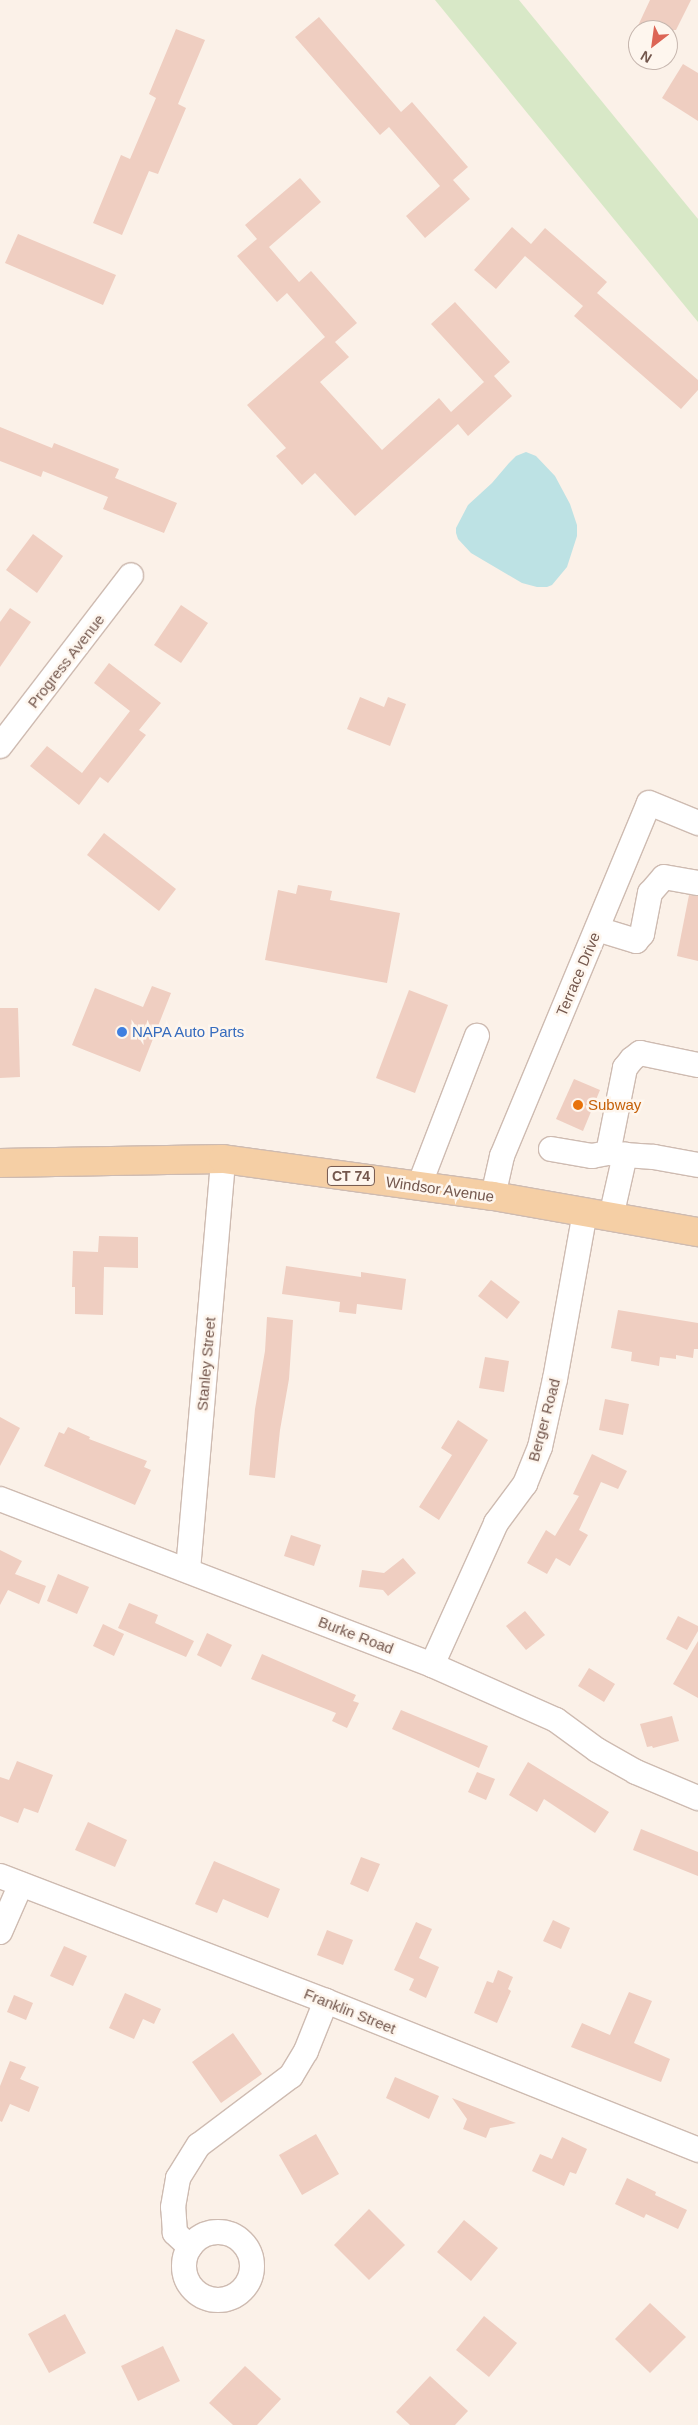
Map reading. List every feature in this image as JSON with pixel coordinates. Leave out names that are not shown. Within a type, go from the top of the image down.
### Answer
[{"type":"main road","name":"Windsor Avenue","points":[[0,1163],[224,1159],[492,1196],[698,1232]]},
{"type":"street","name":"Progress Avenue","points":[[0,746],[131,575]]},
{"type":"street","name":"Terrace Drive","points":[[492,1196],[502,1156],[649,803],[698,823]]},
{"type":"street","points":[[597,929],[636,942],[642,934],[650,893],[664,877],[698,883]]},
{"type":"street","points":[[419,1186],[477,1036]]},
{"type":"street","points":[[611,1217],[625,1068],[640,1053],[698,1065]]},
{"type":"street","points":[[551,1149],[592,1156],[616,1154],[698,1165]]},
{"type":"street","name":"Stanley Street","points":[[188,1570],[224,1159]]},
{"type":"street","name":"Berger Road","points":[[432,1665],[496,1523],[525,1484],[540,1447],[556,1379],[585,1212]]},
{"type":"street","name":"Burke Road","points":[[0,1499],[432,1665],[556,1720],[597,1750],[636,1772],[698,1798]]},
{"type":"street","points":[[0,1932],[10,1880]]},
{"type":"street","name":"Franklin Street","points":[[10,1880],[326,2001],[698,2150]]},
{"type":"street","points":[[190,2247],[175,2234],[173,2207],[178,2178],[199,2145],[291,2076],[306,2051],[326,2001]]},
{"type":"green space","points":[[435,0],[519,0],[698,219],[698,322]]},
{"type":"water","points":[[526,452],[536,456],[555,476],[570,504],[577,525],[577,536],[567,567],[552,585],[547,587],[537,587],[522,583],[471,553],[458,539],[456,533],[456,528],[468,505],[492,483],[516,456]]},
{"type":"building","points":[[650,0],[691,0],[678,26],[678,20],[641,20]]},
{"type":"building","points":[[319,17],[401,112],[412,102],[468,167],[453,180],[470,199],[425,238],[406,216],[440,186],[389,127],[380,135],[295,37]]},
{"type":"building","points":[[176,29],[205,40],[178,104],[186,108],[158,174],[149,171],[122,235],[93,223],[121,155],[130,159],[156,98],[149,94]]},
{"type":"building","points":[[683,64],[698,73],[698,121],[662,98]]},
{"type":"building","points":[[300,178],[321,202],[269,247],[299,282],[311,271],[357,323],[335,342],[349,357],[320,382],[382,450],[439,398],[451,412],[484,382],[431,324],[455,302],[510,362],[494,376],[512,396],[468,436],[458,424],[355,516],[315,473],[302,485],[276,456],[286,448],[247,405],[325,337],[287,293],[277,302],[237,256],[257,239],[245,225]]},
{"type":"building","points":[[512,227],[531,244],[545,228],[607,282],[597,293],[698,380],[698,390],[681,409],[574,316],[583,306],[525,256],[496,289],[474,270]]},
{"type":"building","points":[[18,234],[116,275],[103,305],[5,263]]},
{"type":"building","points":[[0,427],[52,448],[54,443],[119,469],[115,478],[177,503],[164,533],[103,509],[108,497],[43,471],[41,477],[0,461]]},
{"type":"building","points":[[33,534],[63,556],[37,593],[6,570]]},
{"type":"building","points":[[181,605],[208,623],[181,663],[154,645]]},
{"type":"building","points":[[10,608],[31,622],[0,667],[0,622]]},
{"type":"building","points":[[109,663],[161,703],[139,730],[146,735],[108,783],[100,777],[79,805],[30,766],[47,746],[82,773],[130,711],[94,683]]},
{"type":"building","points":[[360,697],[384,707],[388,697],[406,704],[390,746],[347,729]]},
{"type":"building","points":[[104,833],[176,889],[159,911],[87,855]]},
{"type":"building","points":[[298,885],[332,891],[330,900],[400,913],[387,983],[265,960],[278,890],[296,894]]},
{"type":"building","points":[[689,895],[698,896],[698,961],[677,956]]},
{"type":"building","points":[[152,986],[171,993],[140,1072],[72,1045],[95,988],[143,1007]]},
{"type":"building","points":[[409,990],[448,1005],[415,1093],[376,1078]]},
{"type":"building","points":[[0,1008],[18,1008],[20,1077],[0,1078]]},
{"type":"building","points":[[574,1079],[600,1090],[583,1131],[556,1119]]},
{"type":"building","points":[[99,1236],[138,1237],[138,1268],[104,1267],[103,1315],[75,1314],[75,1287],[72,1287],[73,1251],[98,1252]]},
{"type":"building","points":[[286,1266],[361,1277],[361,1272],[406,1279],[402,1310],[357,1304],[356,1314],[339,1312],[340,1302],[282,1294]]},
{"type":"building","points":[[491,1280],[520,1302],[507,1319],[478,1296]]},
{"type":"building","points":[[618,1310],[698,1323],[698,1349],[694,1349],[693,1358],[676,1355],[676,1359],[660,1357],[659,1366],[631,1361],[632,1352],[611,1348]]},
{"type":"building","points":[[267,1317],[293,1320],[289,1379],[280,1430],[275,1478],[249,1475],[255,1409],[265,1351]]},
{"type":"building","points":[[485,1357],[509,1361],[504,1392],[479,1388]]},
{"type":"building","points":[[605,1399],[629,1404],[623,1435],[599,1430]]},
{"type":"building","points":[[0,1417],[20,1428],[0,1466]]},
{"type":"building","points":[[458,1420],[488,1440],[439,1520],[419,1507],[452,1455],[441,1448]]},
{"type":"building","points":[[68,1427],[90,1437],[89,1439],[147,1461],[144,1467],[151,1470],[135,1505],[44,1466],[59,1432],[64,1434]]},
{"type":"building","points":[[592,1454],[627,1471],[618,1489],[601,1482],[579,1530],[588,1535],[570,1566],[556,1558],[547,1574],[527,1563],[546,1530],[555,1536],[579,1496],[573,1494]]},
{"type":"building","points":[[291,1535],[321,1545],[314,1566],[284,1556]]},
{"type":"building","points":[[0,1550],[22,1561],[15,1574],[46,1586],[39,1604],[8,1590],[0,1605]]},
{"type":"building","points":[[403,1558],[416,1573],[388,1596],[383,1590],[359,1587],[362,1570],[384,1573]]},
{"type":"building","points":[[58,1574],[89,1587],[77,1614],[47,1601]]},
{"type":"building","points":[[129,1603],[158,1615],[155,1623],[194,1641],[186,1657],[118,1628]]},
{"type":"building","points":[[525,1611],[545,1635],[526,1650],[506,1626]]},
{"type":"building","points":[[678,1616],[698,1626],[698,1631],[687,1650],[666,1639]]},
{"type":"building","points":[[103,1624],[124,1634],[114,1656],[93,1646]]},
{"type":"building","points":[[207,1633],[232,1645],[221,1667],[197,1655]]},
{"type":"building","points":[[698,1641],[698,1698],[673,1684]]},
{"type":"building","points":[[262,1654],[356,1695],[353,1701],[359,1703],[347,1728],[332,1721],[336,1713],[251,1679]]},
{"type":"building","points":[[589,1668],[615,1684],[604,1702],[578,1686]]},
{"type":"building","points":[[401,1710],[488,1746],[479,1768],[392,1729]]},
{"type":"building","points":[[672,1716],[679,1741],[653,1748],[652,1746],[647,1747],[640,1724]]},
{"type":"building","points":[[17,1761],[53,1775],[38,1813],[24,1808],[18,1823],[0,1816],[0,1777],[9,1780]]},
{"type":"building","points":[[528,1762],[609,1812],[595,1833],[544,1799],[537,1812],[509,1795]]},
{"type":"building","points":[[477,1772],[495,1779],[486,1800],[468,1792]]},
{"type":"building","points":[[88,1822],[127,1840],[115,1867],[75,1850]]},
{"type":"building","points":[[641,1829],[698,1852],[698,1876],[633,1850]]},
{"type":"building","points":[[361,1857],[380,1864],[368,1892],[350,1884]]},
{"type":"building","points":[[214,1861],[280,1889],[268,1918],[223,1899],[217,1913],[195,1904]]},
{"type":"building","points":[[553,1920],[570,1928],[561,1949],[543,1941]]},
{"type":"building","points":[[416,1922],[432,1929],[419,1958],[439,1967],[426,1998],[409,1990],[414,1979],[394,1970]]},
{"type":"building","points":[[327,1930],[353,1940],[343,1965],[317,1955]]},
{"type":"building","points":[[64,1946],[87,1956],[73,1986],[50,1976]]},
{"type":"building","points":[[498,1970],[513,1977],[508,1989],[511,1991],[497,2023],[474,2013],[487,1981],[493,1983]]},
{"type":"building","points":[[629,1992],[652,2001],[634,2043],[670,2059],[661,2082],[571,2047],[582,2023],[610,2035]]},
{"type":"building","points":[[125,1993],[161,2009],[154,2024],[143,2019],[134,2039],[109,2028]]},
{"type":"building","points":[[14,1995],[33,2003],[26,2020],[7,2012]]},
{"type":"building","points":[[233,2033],[262,2074],[221,2103],[192,2062]]},
{"type":"building","points":[[10,2061],[26,2067],[20,2079],[39,2087],[29,2112],[10,2104],[2,2122],[0,2121],[0,2086]]},
{"type":"building","points":[[395,2077],[439,2096],[429,2119],[386,2098]]},
{"type":"building","points":[[452,2098],[516,2123],[490,2128],[486,2138],[463,2129],[467,2119]]},
{"type":"building","points":[[316,2134],[339,2174],[302,2195],[279,2155]]},
{"type":"building","points":[[562,2137],[587,2149],[576,2174],[570,2172],[564,2186],[532,2171],[540,2154],[552,2159]]},
{"type":"building","points":[[627,2178],[656,2192],[655,2195],[687,2210],[678,2229],[646,2214],[644,2218],[615,2204]]},
{"type":"building","points":[[369,2209],[405,2245],[369,2280],[334,2245]]},
{"type":"building","points":[[464,2220],[498,2248],[471,2281],[437,2252]]},
{"type":"building","points":[[650,2303],[686,2337],[650,2373],[615,2339]]},
{"type":"building","points":[[65,2314],[86,2353],[49,2373],[28,2334]]},
{"type":"building","points":[[484,2316],[517,2343],[489,2377],[456,2350]]},
{"type":"building","points":[[163,2346],[180,2381],[138,2401],[121,2366]]},
{"type":"building","points":[[245,2366],[281,2399],[257,2425],[233,2425],[209,2403]]},
{"type":"building","points":[[430,2376],[468,2411],[455,2425],[410,2425],[396,2412]]},
{"type":"place","name":"NAPA Auto Parts","points":[[122,1032]]},
{"type":"place","name":"Subway","points":[[578,1105]]}]
